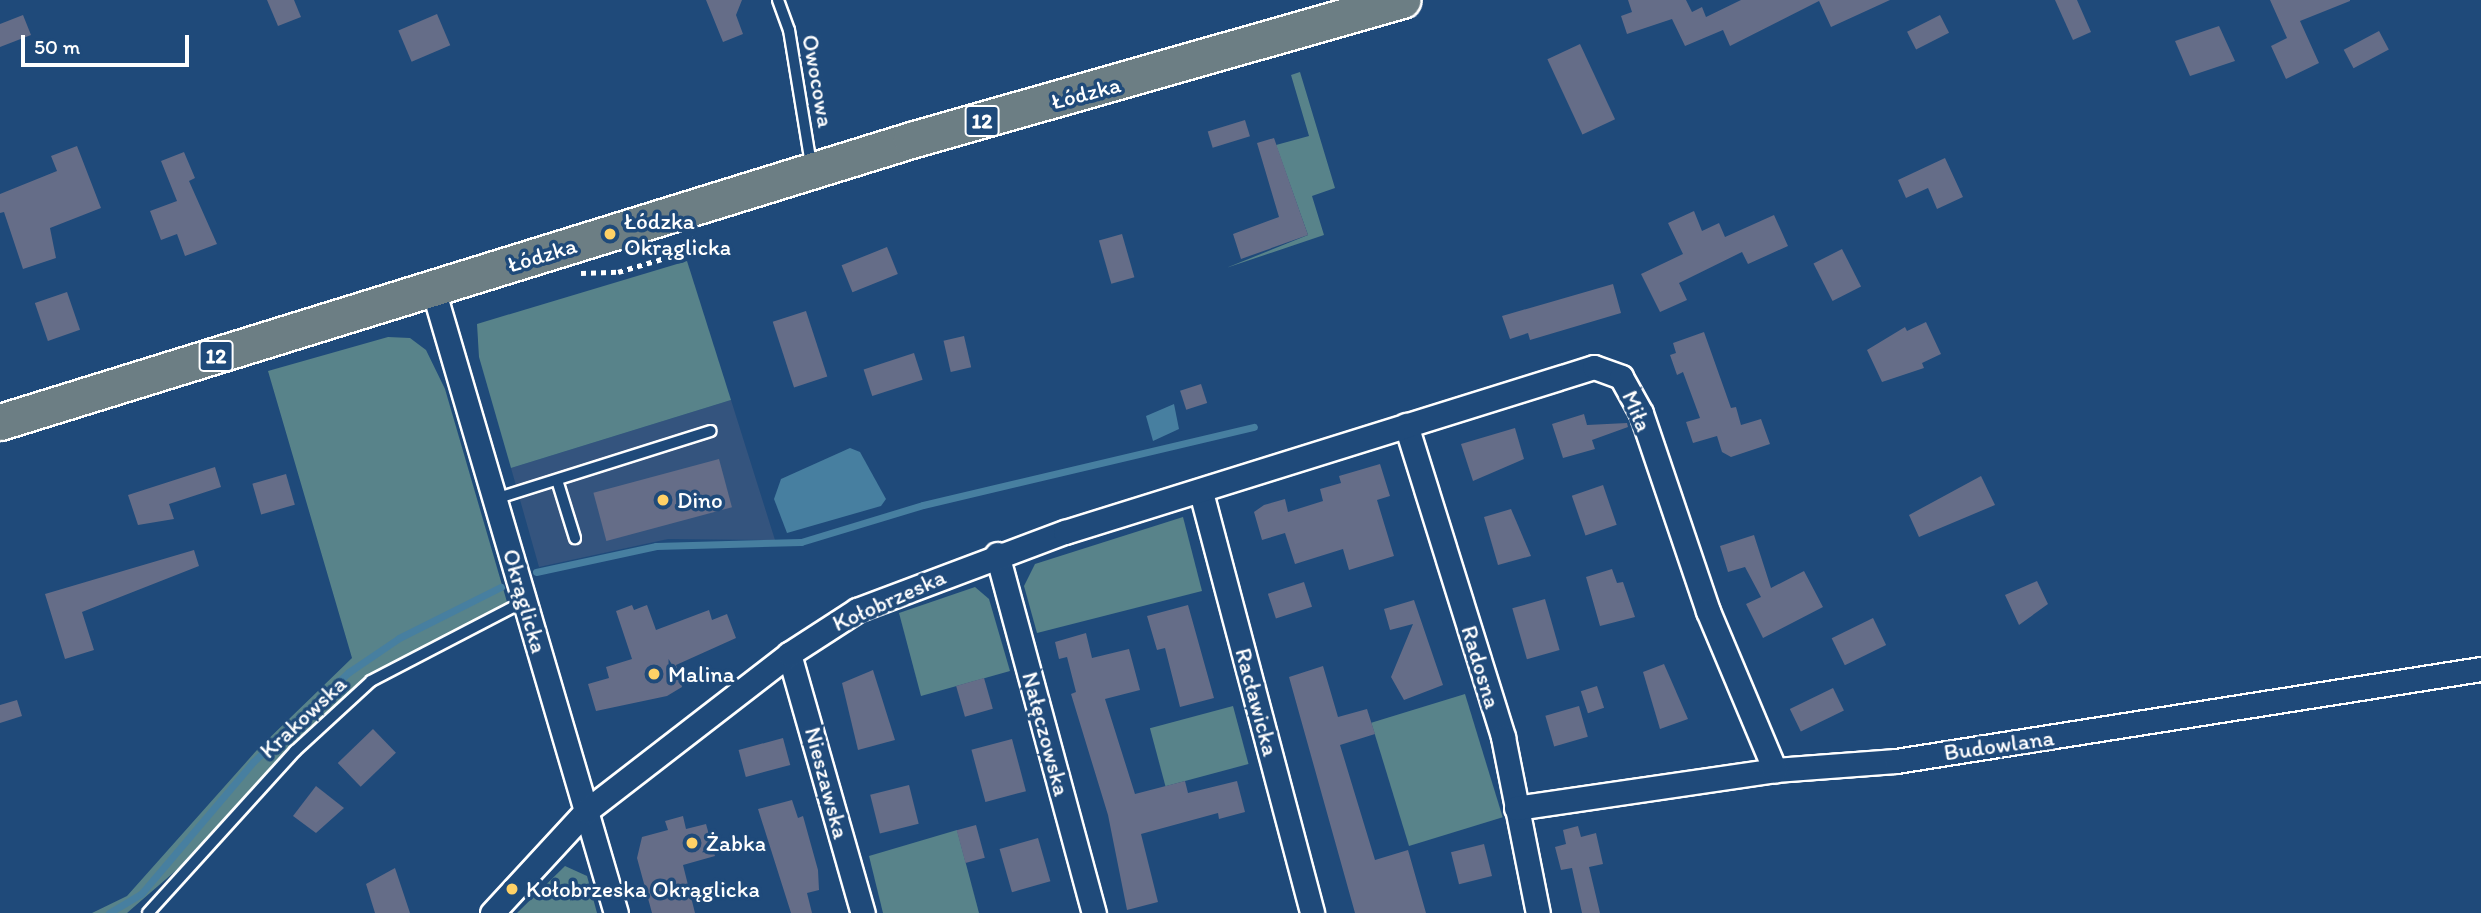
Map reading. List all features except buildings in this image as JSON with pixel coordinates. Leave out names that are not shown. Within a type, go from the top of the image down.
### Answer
[{"type":"main road","name":"Łódzka","points":[[0,422],[812,171],[1402,0]]},
{"type":"street","name":"Okrąglicka","points":[[433,289],[616,913]]},
{"type":"street","name":"Miła","points":[[1291,462],[1574,371],[1594,367],[1621,377],[1641,413],[1708,611],[1775,770]]},
{"type":"street","name":"Radosna","points":[[1406,425],[1503,737],[1538,913]]},
{"type":"street","name":"Kołobrzeska","points":[[492,913],[586,811],[789,654],[857,610],[997,554],[1291,462]]},
{"type":"street","name":"Racławicka","points":[[1201,492],[1312,913]]},
{"type":"street","name":"Nałęczowska","points":[[997,554],[1094,913]]},
{"type":"street","name":"Nieszawska","points":[[789,654],[863,913]]},
{"type":"street","name":"Budowlana","points":[[1516,808],[1775,770],[1909,759],[2481,669]]},
{"type":"lane","name":"Owocowa","points":[[778,0],[789,30],[812,171]]},
{"type":"lane","points":[[495,499],[711,431]]},
{"type":"lane","points":[[557,480],[575,538]]},
{"type":"lane","name":"Krakowska","points":[[148,913],[295,751],[371,681],[441,640],[525,601]]},
{"type":"shaded area","points":[[731,400],[775,540],[668,539],[539,567],[511,468]]},
{"type":"shaded area","points":[[1174,404],[1179,429],[1153,441],[1146,416]]},
{"type":"shaded area","points":[[850,448],[860,452],[886,499],[881,506],[787,533],[774,499],[781,479]]},
{"type":"green space","points":[[1300,72],[1335,188],[1312,196],[1324,235],[1226,268],[1308,235],[1276,145],[1309,136],[1291,75]]},
{"type":"green space","points":[[687,261],[731,400],[511,468],[479,357],[477,324]]},
{"type":"green space","points":[[388,337],[410,338],[426,350],[445,389],[507,602],[374,673],[296,740],[188,860],[127,913],[92,913],[127,896],[257,750],[352,658],[268,371]]},
{"type":"green space","points":[[1183,517],[1202,591],[1037,633],[1024,586],[1035,564]]},
{"type":"green space","points":[[975,587],[989,599],[1010,671],[921,696],[899,613]]},
{"type":"green space","points":[[1465,694],[1503,817],[1409,846],[1371,723]]},
{"type":"green space","points":[[1233,706],[1249,764],[1165,786],[1150,728]]},
{"type":"green space","points":[[957,830],[979,913],[883,913],[869,856]]},
{"type":"green space","points":[[565,866],[587,876],[597,913],[517,913]]},
{"type":"waterway","points":[[536,572],[656,546],[801,542],[923,505],[1254,427]]},
{"type":"waterway","points":[[109,913],[141,894],[253,762],[349,672],[399,638],[501,587]]},
{"type":"place","name":"Łódzka Okrąglicka","points":[[610,234]]},
{"type":"place","name":"Dino","points":[[663,500]]},
{"type":"place","name":"Malina","points":[[654,674]]},
{"type":"place","name":"Żabka","points":[[692,843]]},
{"type":"place","name":"Kołobrzeska Okrąglicka","points":[[512,889]]}]
